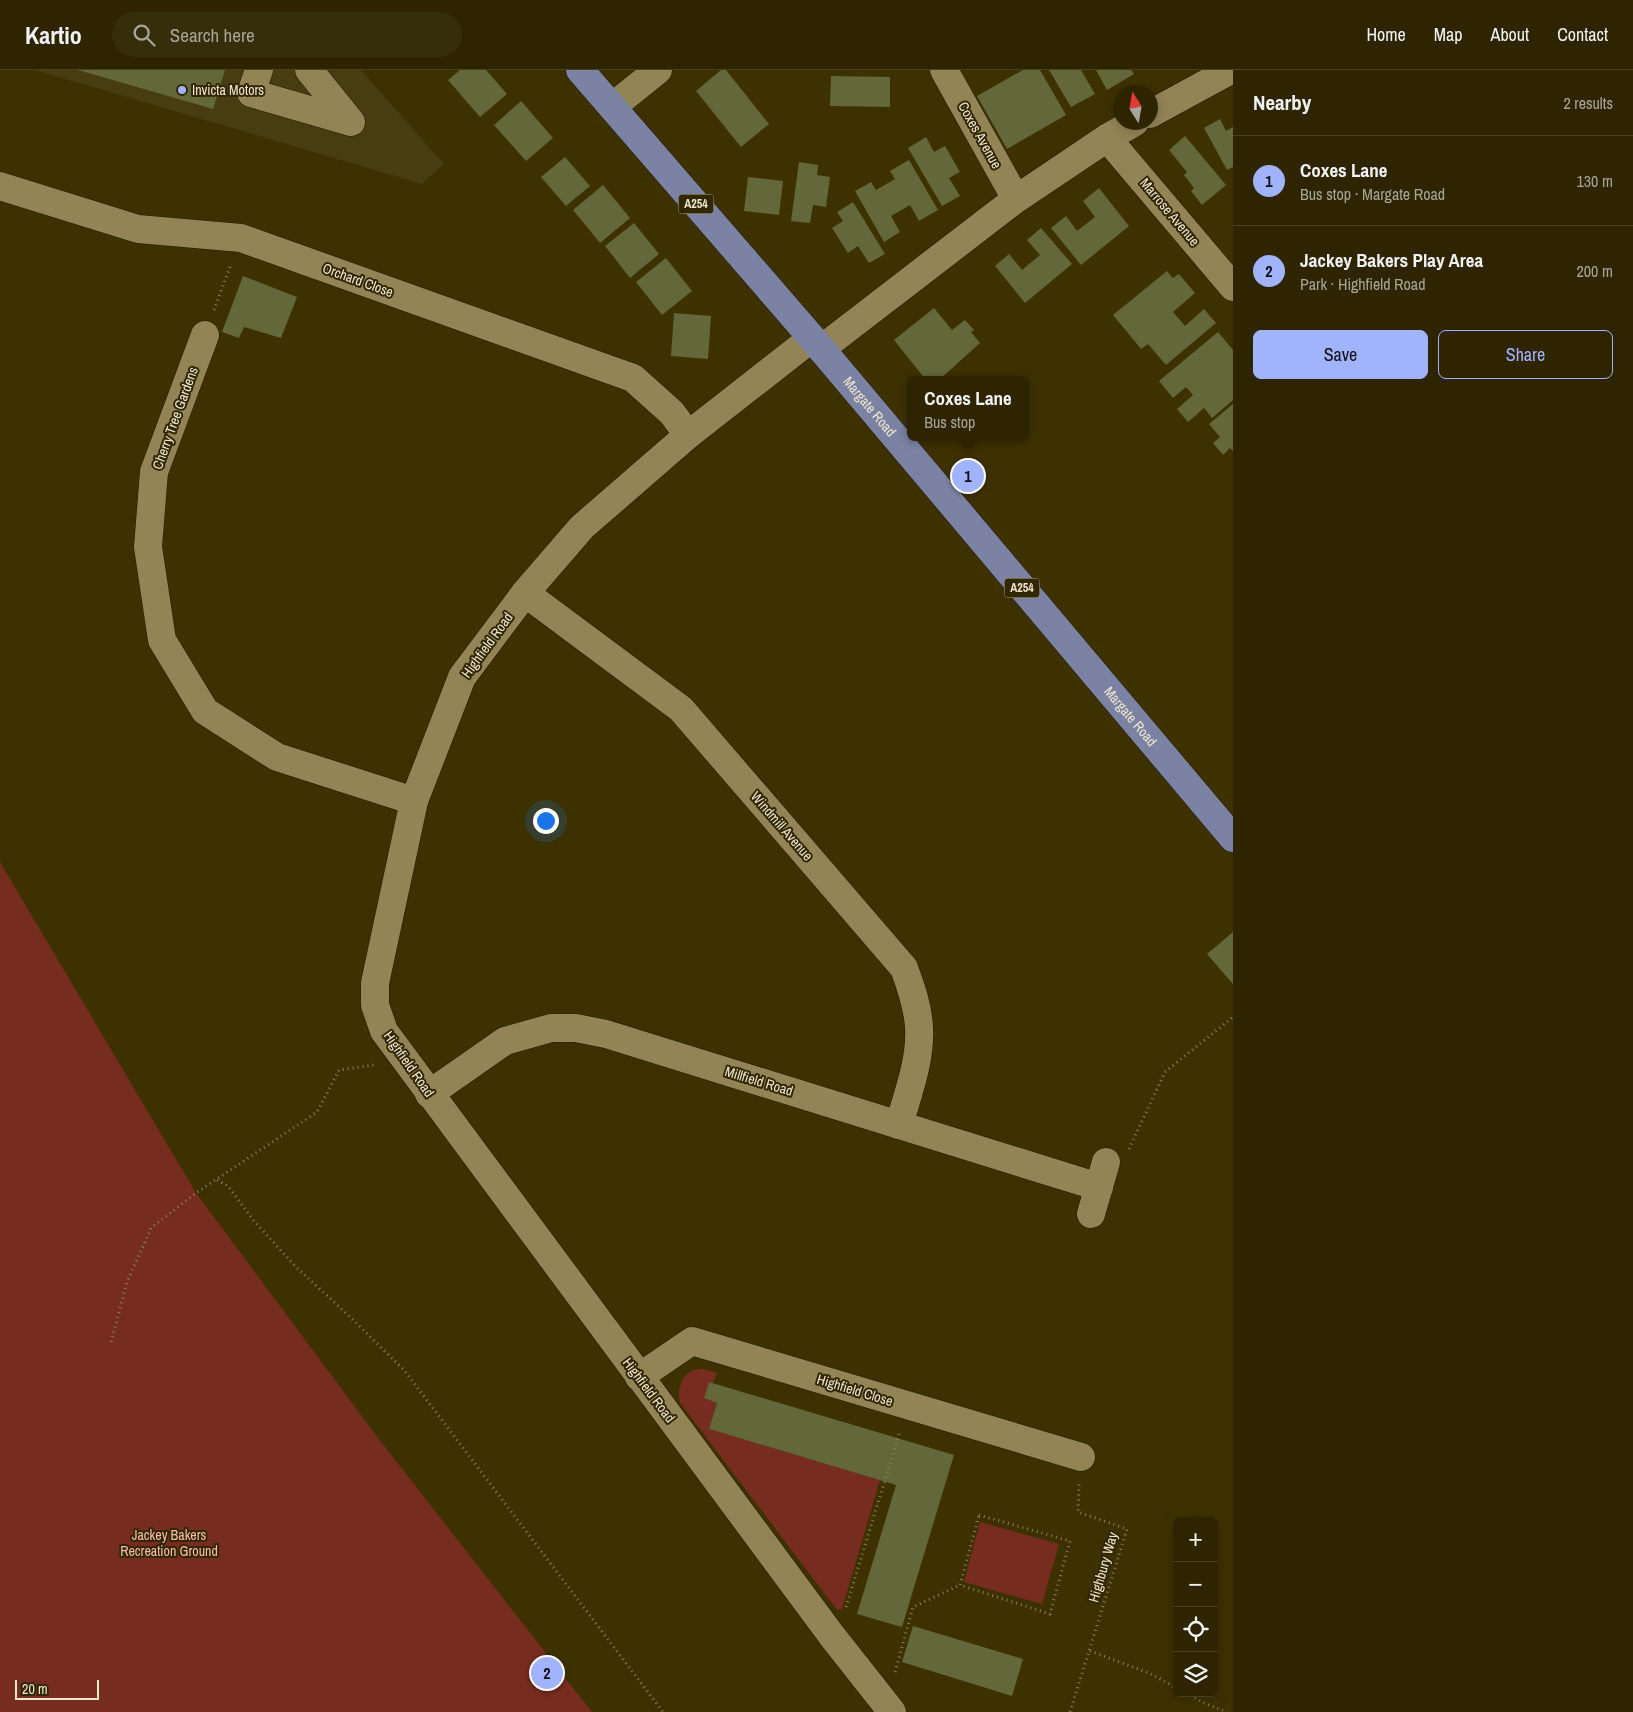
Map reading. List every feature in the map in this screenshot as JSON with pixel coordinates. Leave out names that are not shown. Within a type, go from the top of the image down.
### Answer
[{"type":"main road","name":"Margate Road","points":[[580,70],[816,344],[1233,838]]},
{"type":"street","points":[[259,70],[251,93],[351,122],[309,70]]},
{"type":"street","points":[[612,107],[658,70]]},
{"type":"street","name":"Coxes Avenue","points":[[944,70],[1016,199]]},
{"type":"street","points":[[1158,110],[1231,70]]},
{"type":"street","name":"Highfield Road","points":[[889,1708],[832,1636],[638,1377],[384,1031],[375,1005],[374,983],[414,801],[462,677],[525,592],[582,527],[688,435],[1016,199],[1121,130]]},
{"type":"street","name":"Marrose Avenue","points":[[1107,138],[1233,287]]},
{"type":"street","name":"Orchard Close","points":[[0,186],[138,229],[241,238],[633,378],[672,413],[688,435]]},
{"type":"street","name":"Cherry Tree Gardens","points":[[205,335],[154,472],[148,547],[162,640],[204,711],[277,757],[414,801]]},
{"type":"street","name":"Windmill Avenue","points":[[525,592],[681,710],[904,968],[914,996],[919,1035],[918,1053],[899,1125]]},
{"type":"street","name":"Millfield Road","points":[[429,1094],[505,1041],[550,1028],[576,1028],[606,1034],[899,1125],[1102,1174]]},
{"type":"street","points":[[1090,1214],[1102,1174]]},
{"type":"street","name":"Highfield Close","points":[[638,1377],[692,1341],[1081,1457]]},
{"type":"path","points":[[205,335],[241,238]]},
{"type":"path","points":[[1102,1174],[1124,1160],[1165,1072],[1233,1017]]},
{"type":"path","points":[[111,1342],[127,1282],[151,1228],[196,1193],[317,1112],[339,1070]]},
{"type":"path","points":[[217,1180],[228,1186],[254,1221],[295,1266],[404,1370],[663,1712]]},
{"type":"path","points":[[832,1636],[844,1615],[907,1406]]},
{"type":"path","name":"Highbury Way","points":[[1070,1712],[1127,1529],[1078,1512],[1081,1457]]},
{"type":"path","points":[[889,1708],[913,1607],[960,1585],[1050,1614],[1070,1540],[979,1515],[960,1585]]},
{"type":"path","points":[[1090,1650],[1149,1673],[1173,1686]]},
{"type":"path","points":[[1193,1697],[1227,1712]]},
{"type":"shaded area","points":[[35,70],[361,70],[444,164],[422,184]]},
{"type":"green space","name":"Jackey Bakers Recreation Ground","points":[[0,862],[196,1193],[378,1438],[592,1712],[0,1712]]},
{"type":"green space","points":[[704,1369],[717,1373],[713,1383],[709,1383],[704,1398],[717,1403],[709,1429],[880,1480],[842,1609],[837,1610],[680,1403],[679,1389],[682,1380],[693,1370]]},
{"type":"green space","points":[[980,1522],[1059,1544],[1042,1604],[964,1582]]},
{"type":"building","name":"Invicta Motors","points":[[78,70],[225,70],[213,109]]},
{"type":"building","points":[[460,70],[486,70],[507,94],[480,117],[448,80]]},
{"type":"building","points":[[721,70],[726,70],[769,124],[741,147],[696,91]]},
{"type":"building","points":[[1023,70],[1040,70],[1066,115],[1007,149],[977,96]]},
{"type":"building","points":[[1049,70],[1081,70],[1095,94],[1071,107]]},
{"type":"building","points":[[1096,70],[1131,70],[1134,74],[1113,85],[1107,90]]},
{"type":"building","points":[[831,76],[890,77],[890,107],[830,106]]},
{"type":"building","points":[[521,101],[553,138],[526,161],[494,125]]},
{"type":"building","points":[[1220,119],[1226,131],[1233,127],[1233,167],[1227,170],[1204,128]]},
{"type":"building","points":[[1185,136],[1226,185],[1202,205],[1191,191],[1194,188],[1184,175],[1187,172],[1169,150]]},
{"type":"building","points":[[926,137],[934,152],[945,146],[960,172],[949,178],[960,196],[942,206],[908,148]]},
{"type":"building","points":[[565,157],[590,186],[566,206],[541,177]]},
{"type":"building","points":[[909,160],[938,210],[919,221],[910,205],[891,216],[900,232],[884,242],[855,191],[871,182],[876,190],[895,179],[890,171]]},
{"type":"building","points":[[799,162],[818,165],[817,175],[830,177],[826,207],[813,205],[810,223],[791,221]]},
{"type":"building","points":[[748,177],[783,181],[779,215],[744,211]]},
{"type":"building","points":[[603,185],[630,218],[600,243],[573,210]]},
{"type":"building","points":[[1099,188],[1129,226],[1081,265],[1051,228],[1066,216],[1077,231],[1095,217],[1083,201]]},
{"type":"building","points":[[853,202],[885,254],[869,263],[858,246],[848,253],[832,228],[843,221],[837,212]]},
{"type":"building","points":[[634,223],[659,254],[630,278],[605,246]]},
{"type":"building","points":[[1041,228],[1072,264],[1025,303],[995,266],[1009,254],[1022,270],[1040,255],[1027,240]]},
{"type":"building","points":[[666,258],[692,291],[662,315],[636,282]]},
{"type":"building","points":[[1167,271],[1173,278],[1179,274],[1195,293],[1173,312],[1185,326],[1204,309],[1216,323],[1166,365],[1148,344],[1141,349],[1113,315]]},
{"type":"building","points":[[243,276],[297,297],[281,338],[244,327],[239,338],[222,332]]},
{"type":"building","points":[[934,308],[952,330],[965,320],[974,330],[971,332],[980,343],[943,376],[923,376],[894,340]]},
{"type":"building","points":[[674,313],[711,316],[708,359],[671,356]]},
{"type":"building","points":[[1218,332],[1233,350],[1233,400],[1212,418],[1204,408],[1188,422],[1177,409],[1193,395],[1186,387],[1173,398],[1159,381]]},
{"type":"building","points":[[1233,404],[1233,451],[1230,448],[1223,455],[1213,443],[1220,437],[1209,424]]},
{"type":"building","points":[[1233,932],[1233,984],[1207,954]]},
{"type":"building","points":[[709,1382],[954,1455],[902,1627],[857,1614],[896,1485],[709,1429],[717,1403],[704,1398]]},
{"type":"building","points":[[913,1626],[1023,1659],[1012,1696],[902,1662]]},
{"type":"place","name":"Invicta Motors","points":[[182,90]]},
{"type":"place","name":"Coxes Lane","points":[[968,476]]},
{"type":"place","name":"Jackey Bakers Play Area","points":[[547,1673]]}]
